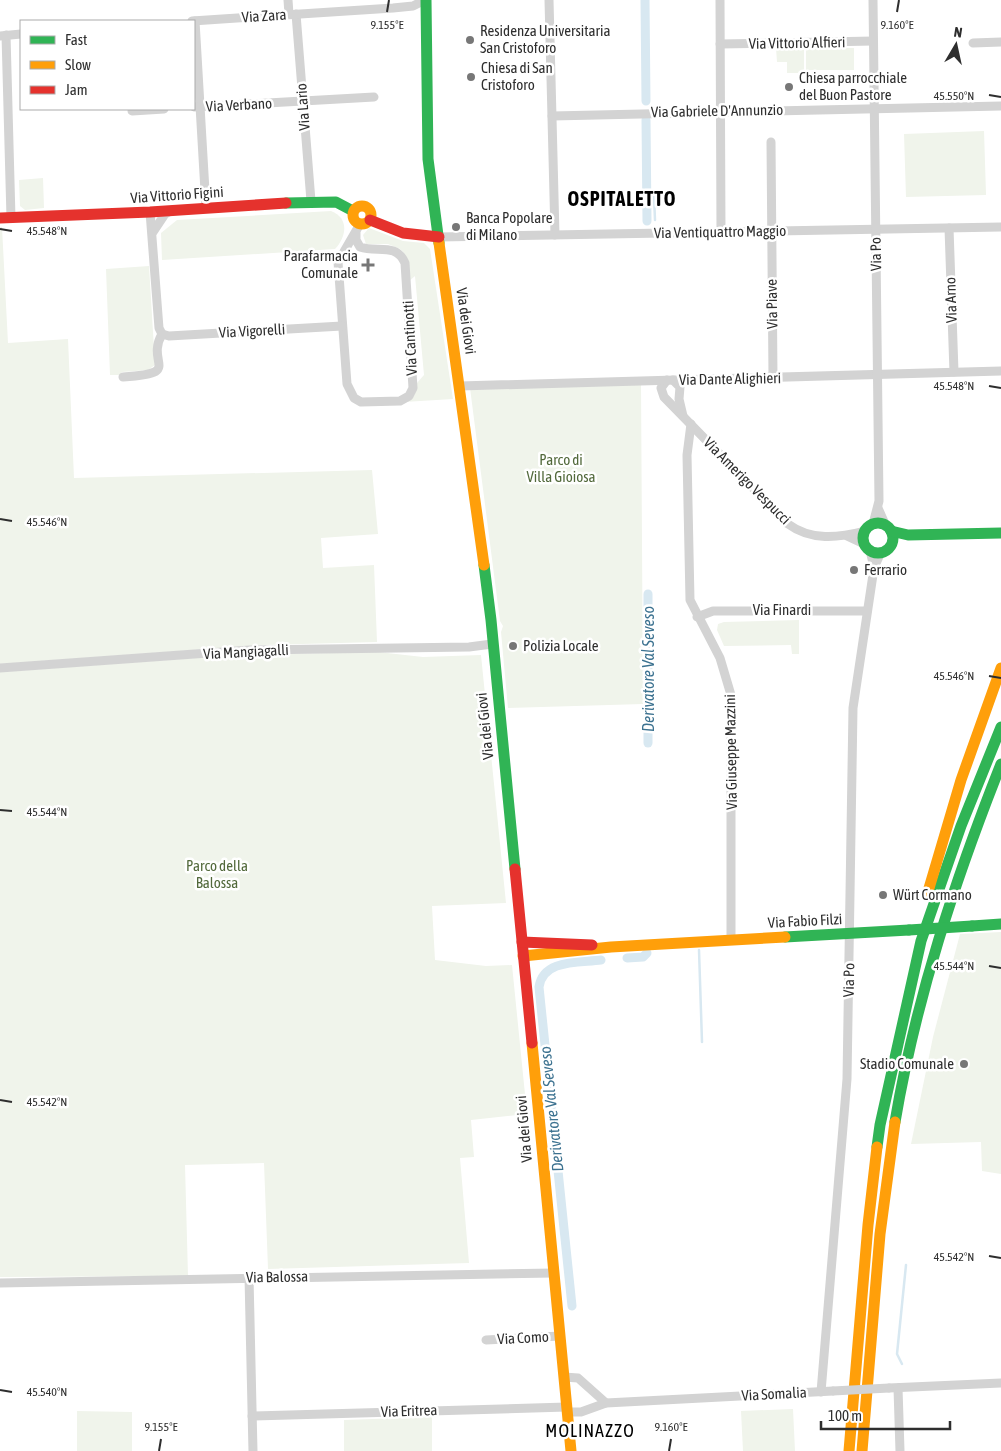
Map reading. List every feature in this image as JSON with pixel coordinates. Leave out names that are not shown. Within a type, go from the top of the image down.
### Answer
[{"type":"main road","name":"Via dei Giovi","points":[[425,0],[428,152],[460,386],[492,644],[571,1451]]},
{"type":"main road","name":"Via Vittorio Figini","points":[[6,218],[150,212],[311,201],[336,202],[353,211]]},
{"type":"main road","points":[[362,225],[371,212],[366,206],[357,206],[353,211],[353,218],[362,225],[407,236],[439,237]]},
{"type":"main road","points":[[876,548],[869,528],[888,528],[908,535],[1001,533]]},
{"type":"main road","points":[[876,548],[892,536],[888,528]]},
{"type":"main road","points":[[876,548],[908,535]]},
{"type":"main road","points":[[849,1451],[868,1225],[880,1125],[921,942],[927,894],[953,802],[979,721],[1001,668]]},
{"type":"main road","points":[[921,942],[961,826],[1001,727]]},
{"type":"main road","points":[[862,1451],[882,1224],[898,1106],[921,999],[971,837],[1001,764]]},
{"type":"main road","points":[[971,837],[989,814],[1001,791]]},
{"type":"main road","name":"Via Fabio Filzi","points":[[523,956],[611,947],[1001,924]]},
{"type":"main road","name":"Via Fabio Filzi","points":[[522,942],[611,947]]},
{"type":"street","name":"Via Lario","points":[[288,0],[293,14],[303,101],[311,201]]},
{"type":"street","name":"Via Zara","points":[[195,21],[413,6],[425,0]]},
{"type":"street","points":[[549,0],[555,235]]},
{"type":"street","points":[[720,0],[721,232]]},
{"type":"street","name":"Via Po","points":[[869,528],[878,508],[873,0]]},
{"type":"street","points":[[6,218],[3,35],[20,34]]},
{"type":"street","name":"Via Vittorio Alfieri","points":[[720,44],[873,41]]},
{"type":"street","points":[[973,43],[1001,42]]},
{"type":"street","points":[[195,50],[197,107],[206,208]]},
{"type":"street","name":"Via Verbano","points":[[197,107],[374,97]]},
{"type":"street","name":"Via Gabriele D'Annunzio","points":[[552,116],[1001,106]]},
{"type":"street","points":[[132,111],[148,110]]},
{"type":"street","name":"Via Piave","points":[[770,142],[773,378]]},
{"type":"street","points":[[152,232],[165,214],[172,210]]},
{"type":"street","points":[[123,377],[150,375],[157,372],[160,362],[158,343],[162,334],[159,328],[150,212]]},
{"type":"street","points":[[362,225],[356,240],[360,247],[367,249]]},
{"type":"street","name":"Via Cantinotti","points":[[344,250],[386,248],[396,251],[402,256],[405,263],[413,388],[409,396],[400,401],[361,402],[354,398],[347,384],[338,262],[344,250],[362,225]]},
{"type":"street","name":"Via Ventiquattro Maggio","points":[[439,237],[1001,227]]},
{"type":"street","name":"Via Arno","points":[[949,228],[954,372]]},
{"type":"street","name":"Via Vigorelli","points":[[162,334],[169,336],[342,326]]},
{"type":"street","name":"Via Dante Alighieri","points":[[460,386],[1001,370]]},
{"type":"street","points":[[670,380],[680,387],[680,399],[684,416]]},
{"type":"street","name":"Via Amerigo Vespucci","points":[[670,380],[662,385],[662,394],[781,517],[795,529],[814,536],[847,536],[869,528]]},
{"type":"street","name":"Via Giuseppe Mazzini","points":[[691,424],[687,455],[688,588],[690,600],[697,617],[720,658],[727,676],[731,695],[731,940]]},
{"type":"street","name":"Via Po","points":[[878,508],[888,528]]},
{"type":"street","name":"Via Amerigo Vespucci","points":[[847,536],[876,548]]},
{"type":"street","name":"Via Po","points":[[821,1392],[847,1079],[853,708],[876,548]]},
{"type":"street","name":"Via Finardi","points":[[697,617],[713,611],[867,611]]},
{"type":"street","name":"Via Mangiagalli","points":[[0,668],[250,650],[469,647],[492,644]]},
{"type":"street","name":"Via Balossa","points":[[0,1283],[553,1273]]},
{"type":"street","points":[[249,1277],[253,1451]]},
{"type":"street","name":"Via Como","points":[[486,1340],[560,1336]]},
{"type":"street","points":[[564,1377],[578,1378],[606,1403]]},
{"type":"street","name":"Via Somalia","points":[[567,1409],[582,1412],[606,1403],[1001,1383]]},
{"type":"street","points":[[894,1388],[900,1451]]},
{"type":"street","name":"Via Eritrea","points":[[252,1416],[567,1409]]},
{"type":"green space","points":[[776,48],[804,48],[804,73],[787,73],[787,62],[777,62]]},
{"type":"green space","points":[[806,48],[854,48],[854,70],[806,70]]},
{"type":"green space","points":[[984,131],[986,195],[906,197],[904,134]]},
{"type":"green space","points":[[43,178],[44,208],[25,210],[20,206],[19,180]]},
{"type":"green space","points":[[331,211],[341,218],[344,228],[342,239],[335,249],[162,260],[161,233],[177,220]]},
{"type":"green space","points":[[0,227],[2,227],[8,343],[68,339],[74,478],[372,470],[378,534],[321,538],[323,568],[374,565],[377,642],[264,645],[0,664]]},
{"type":"green space","points":[[369,228],[403,241],[424,243],[430,249],[453,399],[404,402],[414,396],[417,383],[424,375],[415,276],[409,281],[404,253],[400,249],[388,244],[366,244],[363,235]]},
{"type":"green space","points":[[149,266],[155,365],[148,370],[110,375],[106,269]]},
{"type":"green space","name":"Parco di Villa Gioiosa","points":[[641,382],[643,704],[508,708],[501,632],[503,626],[500,621],[470,388]]},
{"type":"green space","points":[[799,620],[799,654],[792,654],[791,645],[724,646],[717,630],[718,624],[724,622]]},
{"type":"green space","name":"Parco della Balossa","points":[[378,652],[423,657],[481,655],[506,903],[432,906],[435,960],[486,966],[512,965],[527,1114],[471,1120],[474,1157],[460,1158],[469,1263],[268,1269],[264,1163],[185,1165],[188,1276],[0,1277],[0,672],[237,655]]},
{"type":"green space","name":"Stadio Comunale","points":[[1001,932],[1001,1174],[982,1171],[981,1142],[911,1144],[933,1037],[960,934]]},
{"type":"green space","points":[[793,1409],[795,1451],[743,1451],[741,1411]]},
{"type":"green space","points":[[77,1411],[132,1412],[132,1451],[77,1451]]},
{"type":"green space","points":[[432,1417],[432,1451],[344,1451],[344,1420]]},
{"type":"waterway","name":"Derivatore Val Seveso","points":[[645,0],[646,101]]},
{"type":"waterway","name":"Derivatore Val Seveso","points":[[646,120],[647,221]]},
{"type":"waterway","points":[[647,196],[654,196],[655,220]]},
{"type":"waterway","name":"Derivatore Val Seveso","points":[[648,594],[648,743]]},
{"type":"waterway","points":[[699,950],[702,1042]]},
{"type":"waterway","name":"Derivatore Val Seveso","points":[[627,958],[643,957],[647,953]]},
{"type":"waterway","name":"Derivatore Val Seveso","points":[[572,1306],[539,987],[547,971],[555,967],[573,962],[601,960]]},
{"type":"waterway","points":[[902,1364],[897,1354],[906,1265]]},
{"type":"traffic: fast","points":[[426,0],[428,159],[439,243]]},
{"type":"traffic: fast","points":[[286,203],[336,202],[353,211]]},
{"type":"traffic: fast","points":[[878,523],[888,528],[893,538],[888,548],[878,553],[868,548],[863,538],[868,528],[878,523]]},
{"type":"traffic: fast","points":[[891,531],[908,535],[1001,533]]},
{"type":"traffic: fast","points":[[484,565],[515,869]]},
{"type":"traffic: fast","points":[[877,1147],[880,1125],[921,941],[961,826],[1001,727]]},
{"type":"traffic: fast","points":[[895,1122],[914,1030],[939,940],[968,851],[1001,764]]},
{"type":"traffic: fast","points":[[972,926],[1001,924]]},
{"type":"traffic: fast","points":[[909,930],[972,926]]},
{"type":"traffic: fast","points":[[785,937],[909,930]]},
{"type":"traffic: slow","points":[[358,206],[366,206],[371,211],[371,215],[369,222],[358,224],[353,219],[353,211],[358,206]]},
{"type":"traffic: slow","points":[[439,243],[484,565]]},
{"type":"traffic: slow","points":[[927,895],[961,780],[1001,668]]},
{"type":"traffic: slow","points":[[523,956],[611,947],[785,937]]},
{"type":"traffic: slow","points":[[532,1043],[571,1451]]},
{"type":"traffic: slow","points":[[862,1451],[880,1234],[895,1122]]},
{"type":"traffic: slow","points":[[849,1451],[868,1225],[877,1147]]},
{"type":"traffic: jam","points":[[0,218],[150,212],[286,203]]},
{"type":"traffic: jam","points":[[370,220],[403,233],[439,237]]},
{"type":"traffic: jam","points":[[515,869],[532,1043]]},
{"type":"traffic: jam","points":[[522,942],[592,945]]},
{"type":"place","name":"Residenza Universitaria San Cristoforo","points":[[470,40]]},
{"type":"place","name":"Chiesa di San Cristoforo","points":[[471,77]]},
{"type":"place","name":"Chiesa parrocchiale del Buon Pastore","points":[[789,87]]},
{"type":"place","name":"Banca Popolare di Milano","points":[[456,227]]},
{"type":"place","name":"Parafarmacia Comunale","points":[[368,265]]},
{"type":"place","name":"Ferrario","points":[[854,570]]},
{"type":"place","name":"Polizia Locale","points":[[513,646]]},
{"type":"place","name":"Würt Cormano","points":[[883,895]]},
{"type":"place","name":"Stadio Comunale","points":[[964,1064]]},
{"type":"district","name":"OSPITALETTO","points":[[622,199]]},
{"type":"district","name":"MOLINAZZO","points":[[590,1431]]}]
